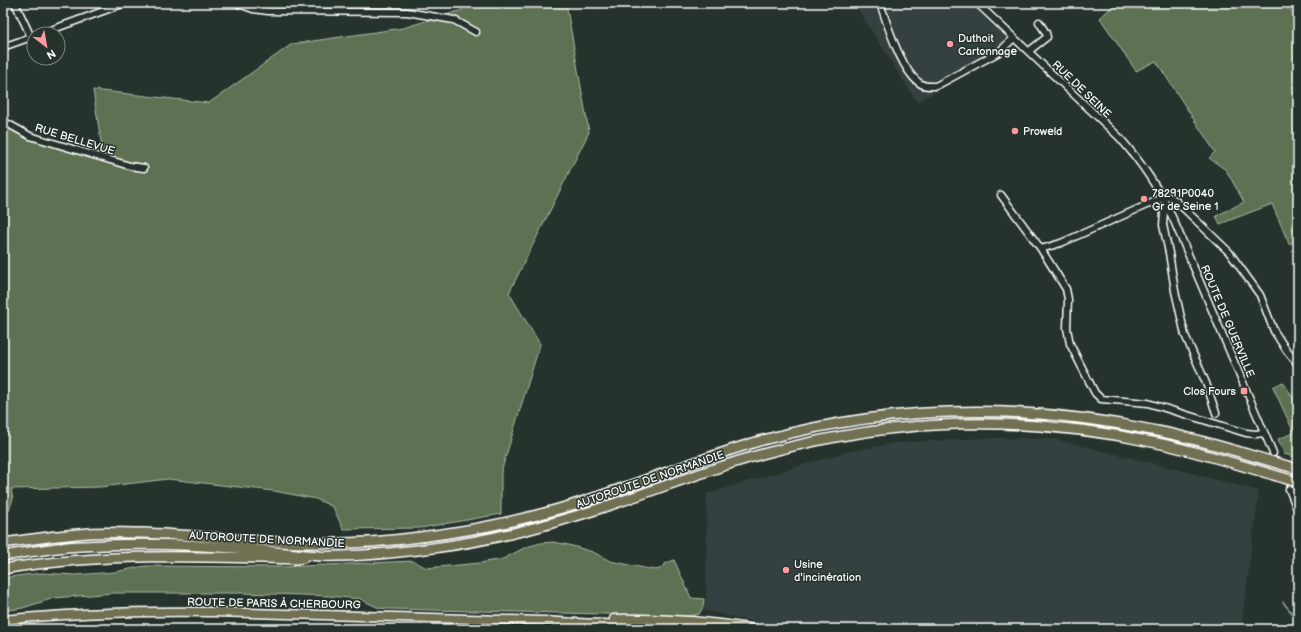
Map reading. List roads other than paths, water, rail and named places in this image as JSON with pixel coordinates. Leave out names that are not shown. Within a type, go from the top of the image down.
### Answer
[{"type":"highway","name":"AUTOROUTE DE NORMANDIE","points":[[3,543],[89,533],[143,533],[307,543],[366,542],[416,538],[470,530],[568,507],[719,454],[766,440],[814,428],[912,413],[1023,412],[1074,416],[1161,431],[1298,469]]},
{"type":"highway","name":"AUTOROUTE DE NORMANDIE","points":[[3,556],[79,546],[131,544],[234,548],[320,556],[369,555],[477,542],[575,517],[720,466],[769,452],[818,440],[914,426],[989,423],[1068,428],[1160,444],[1298,482]]},
{"type":"highway","points":[[3,569],[65,561],[129,557],[189,556],[296,559],[320,556]]},
{"type":"main road","name":"ROUTE DE PARIS À CHERBOURG","points":[[3,620],[92,613],[166,612],[545,621],[673,626],[709,629]]},
{"type":"main road","name":"ROUTE DE PARIS À CHERBOURG","points":[[545,621],[647,618],[702,621],[755,629]]},
{"type":"street","points":[[15,3],[27,26]]},
{"type":"street","points":[[62,26],[125,3]]},
{"type":"street","points":[[236,3],[253,9],[268,11],[407,12],[454,20],[476,32]]},
{"type":"street","points":[[880,3],[893,42],[904,64],[916,81],[929,87],[936,86],[998,52],[1014,38]]},
{"type":"street","name":"RUE DE SEINE","points":[[978,3],[1119,137],[1133,152],[1163,198]]},
{"type":"street","points":[[1028,51],[1047,37],[1039,22]]},
{"type":"street","points":[[3,47],[26,39]]},
{"type":"street","name":"RUE BELLEVUE","points":[[3,121],[30,136],[130,166],[144,168]]},
{"type":"street","points":[[1001,196],[1041,249],[1066,289],[1068,299],[1067,328],[1070,344],[1095,392],[1101,399],[1148,403],[1251,434],[1264,432]]},
{"type":"street","points":[[1041,249],[1061,243],[1167,196],[1174,200],[1229,252],[1260,295],[1274,331],[1287,351],[1298,364]]},
{"type":"street","name":"ROUTE DE GUERVILLE","points":[[1163,198],[1273,453]]},
{"type":"street","points":[[1167,207],[1164,212],[1163,224],[1169,253],[1174,291],[1185,335],[1206,383],[1216,412]]},
{"type":"street","points":[[1289,489],[1298,511]]},
{"type":"waterway","points":[[1283,602],[1298,619]]},
{"type":"tunnel","points":[[1273,453],[1289,489]]},
{"type":"railway","points":[[797,629],[820,627],[841,629]]},
{"type":"place","name":"Duthoit Cartonnage","points":[[950,44]]},
{"type":"place","name":"Proweld","points":[[1015,131]]},
{"type":"place","name":"78291P0040 Gr de Seine 1","points":[[1144,199]]},
{"type":"place","name":"Clos Fours","points":[[1244,391]]},
{"type":"place","name":"Usine d'incinération","points":[[786,570]]}]
